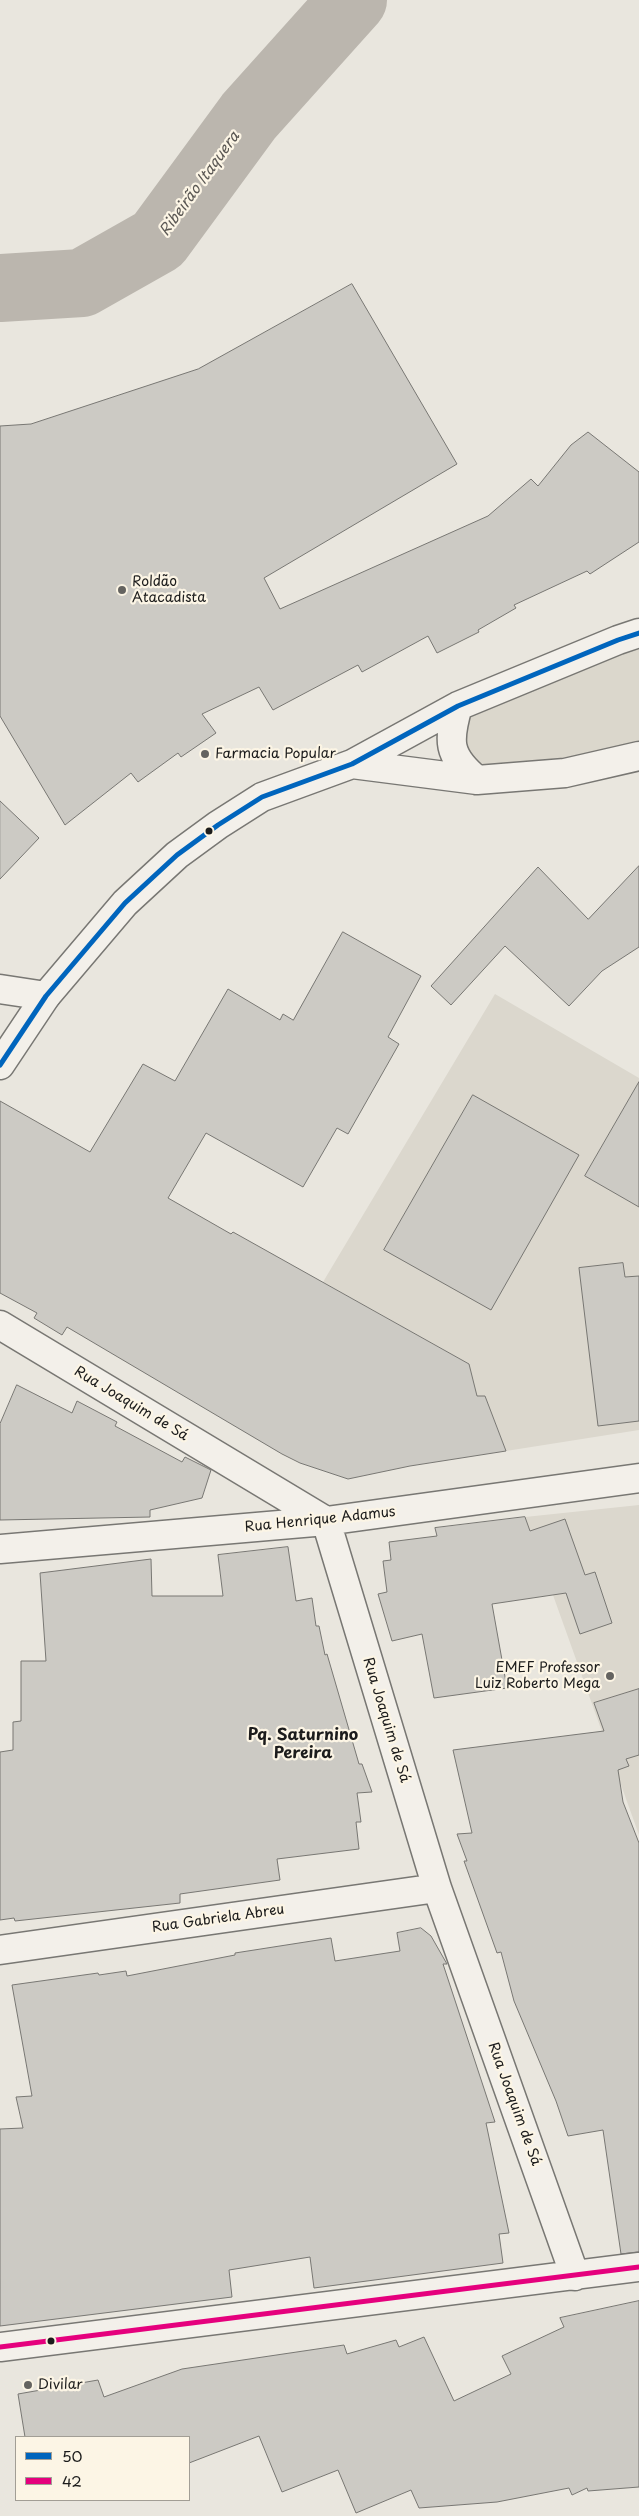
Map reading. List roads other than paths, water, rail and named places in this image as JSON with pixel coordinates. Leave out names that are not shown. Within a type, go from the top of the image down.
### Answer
[{"type":"street","points":[[0,1065],[46,996],[124,903],[184,850],[218,825],[262,797],[352,764],[458,706],[639,633]]},
{"type":"street","points":[[458,706],[450,733],[452,748],[460,762],[477,780]]},
{"type":"street","points":[[352,764],[477,780],[565,773],[639,756]]},
{"type":"street","points":[[0,989],[46,996]]},
{"type":"street","name":"Rua Joaquim de Sá","points":[[0,1325],[326,1521],[437,1888],[575,2276]]},
{"type":"street","name":"Rua Henrique Adamus","points":[[0,1549],[326,1521],[639,1478]]},
{"type":"street","name":"Rua Gabriela Abreu","points":[[0,1950],[437,1888]]},
{"type":"street","points":[[0,2347],[639,2267]]},
{"type":"waterway","name":"Ribeirão Itaquera","points":[[0,288],[82,283],[158,240],[249,116],[353,0]]},
{"type":"place","name":"Roldão Atacadista","points":[[122,590]]},
{"type":"place","name":"Farmacia Popular","points":[[205,754]]},
{"type":"place","name":"EMEF Professor Luiz Roberto Mega","points":[[610,1676]]},
{"type":"place","name":"Divilar","points":[[28,2385]]},
{"type":"district","name":"Pq. Saturnino Pereira","points":[[303,1745]]}]
